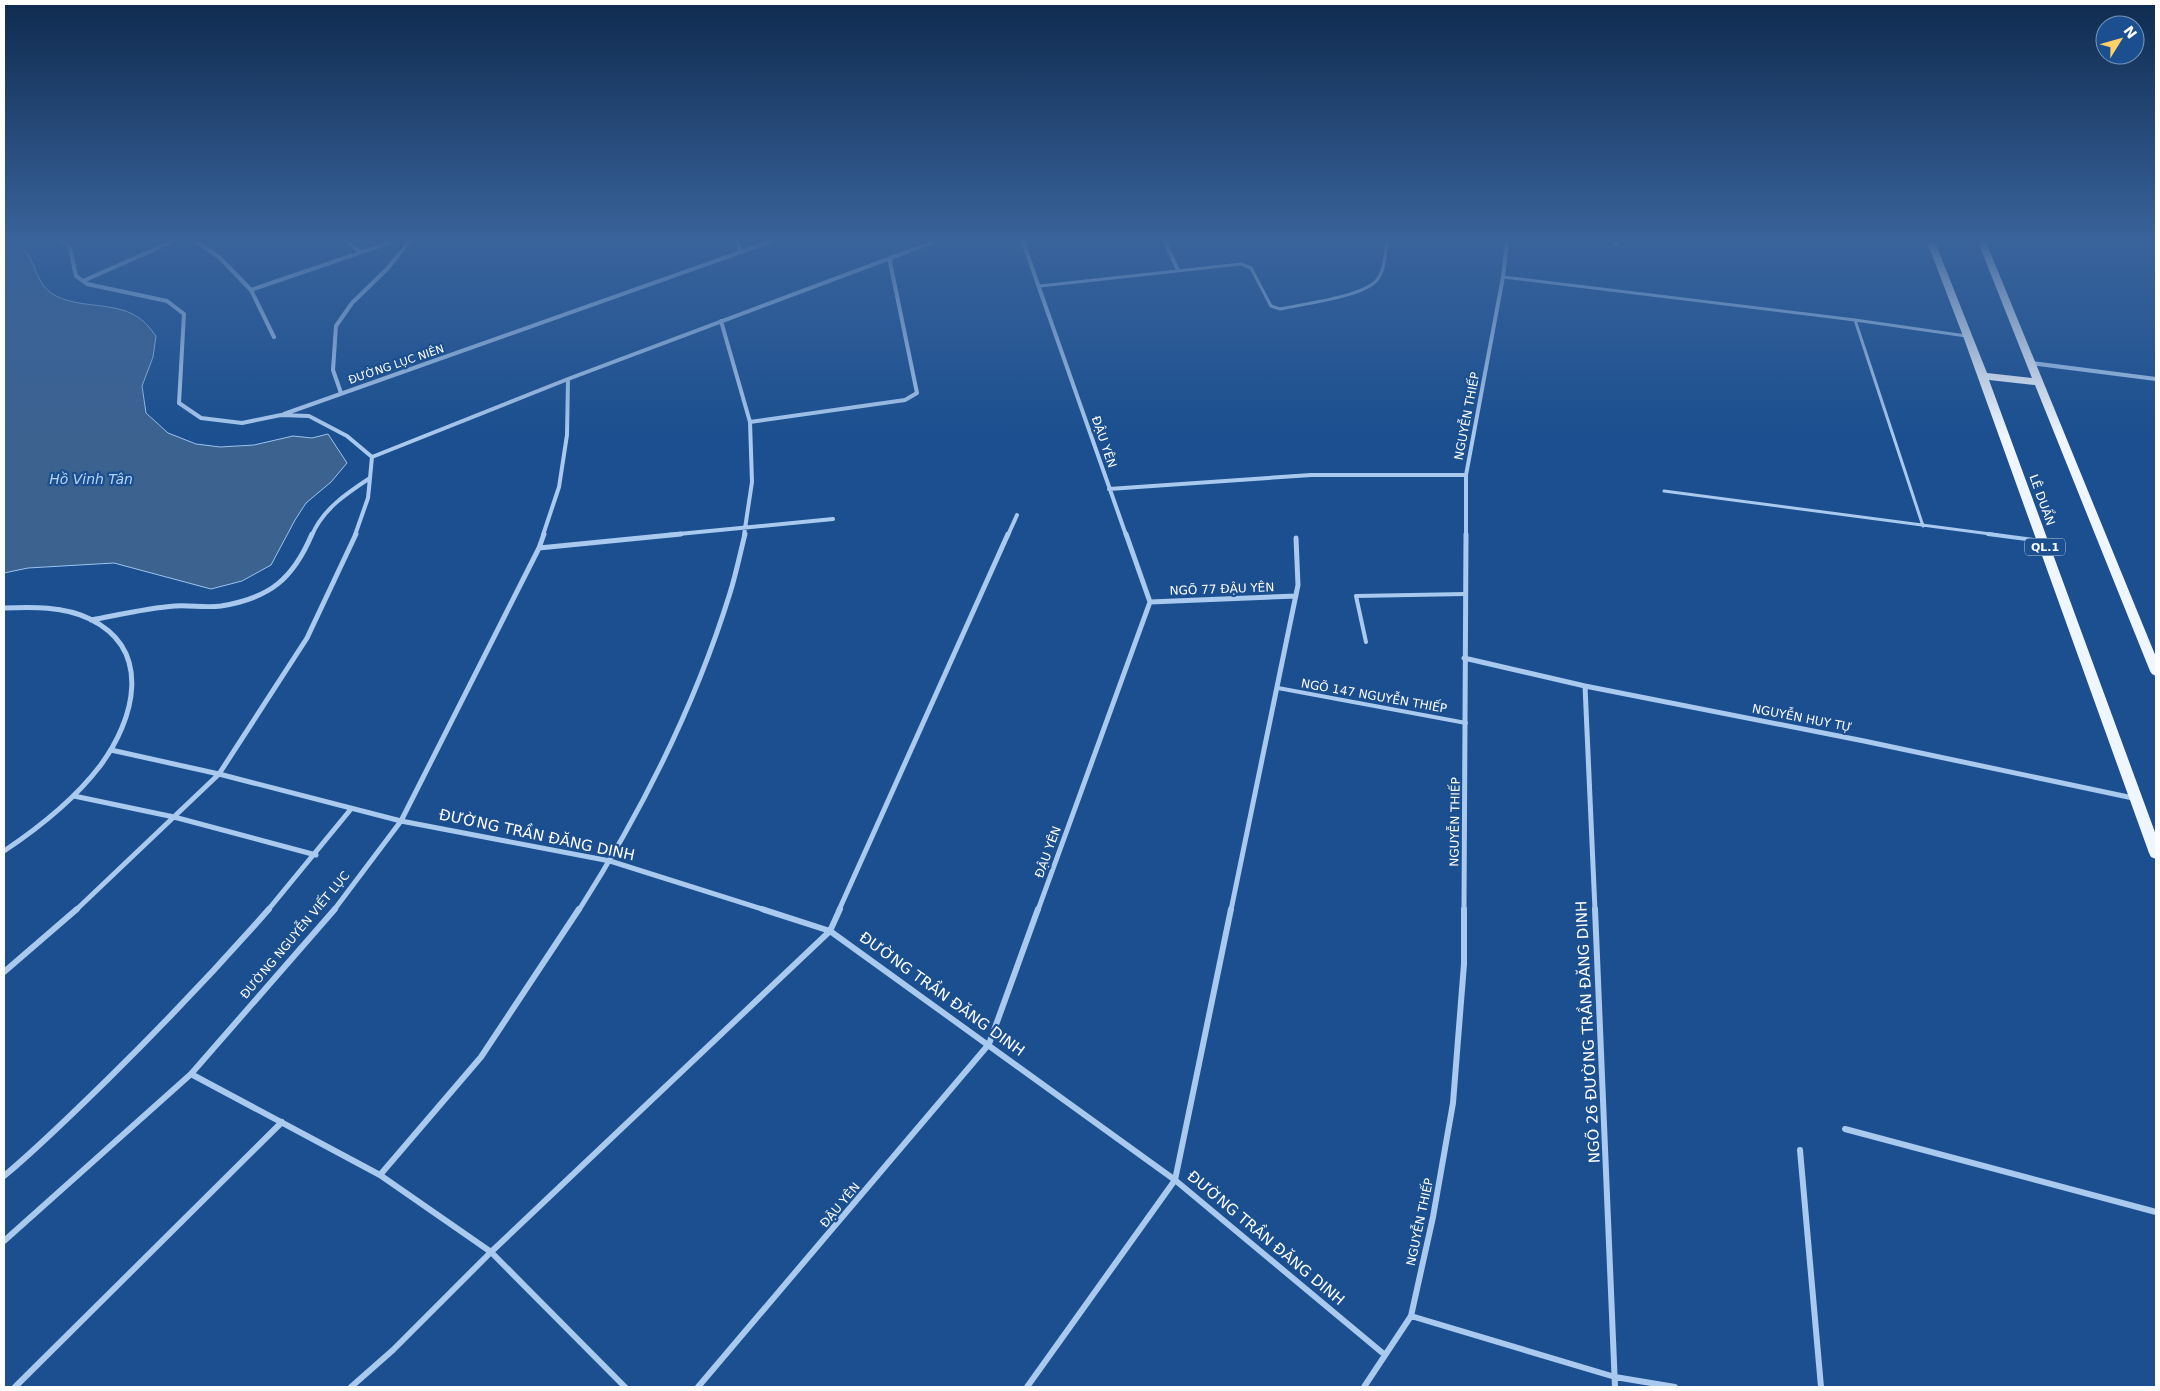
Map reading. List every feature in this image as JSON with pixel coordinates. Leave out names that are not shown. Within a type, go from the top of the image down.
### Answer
[{"type":"main road","name":"LÊ DUẨN","points":[[1957,307],[2136,798],[2153,838],[2156,852]]},
{"type":"main road","points":[[2008,307],[2156,671]]},
{"type":"main road","points":[[1982,376],[2039,382]]},
{"type":"street","points":[[175,307],[184,314],[184,341],[178,377],[179,403],[201,418],[242,423],[281,416],[309,416],[347,436],[372,456]]},
{"type":"street","points":[[259,307],[274,337]]},
{"type":"street","points":[[341,393],[332,370],[336,326],[349,307]]},
{"type":"street","name":"ĐƯỜNG LỤC NIÊN","points":[[281,416],[585,307]]},
{"type":"street","points":[[372,456],[759,307]]},
{"type":"street","points":[[750,422],[905,400],[917,393],[899,307]]},
{"type":"street","name":"ĐẬU YÊN","points":[[698,1387],[989,1044],[1150,602],[1109,489],[1047,307]]},
{"type":"street","name":"NGUYỄN THIẾP","points":[[1364,1387],[1411,1316],[1433,1217],[1453,1104],[1464,964],[1466,475],[1497,307]]},
{"type":"street","points":[[380,1175],[480,1057],[548,960],[610,861],[650,788],[683,719],[708,659],[731,591],[746,528],[752,482],[750,422],[721,321]]},
{"type":"street","points":[[2031,363],[2156,379]]},
{"type":"street","name":"ĐƯỜNG NGUYỄN VIẾT LỤC","points":[[4,1241],[191,1074],[334,910],[401,821],[539,548],[560,487],[567,435],[568,379]]},
{"type":"street","points":[[4,972],[96,893],[219,774],[307,638],[359,527],[368,498],[372,456]]},
{"type":"street","points":[[1109,489],[1311,475],[1466,475]]},
{"type":"street","points":[[90,620],[174,606],[220,606],[261,596],[290,574],[304,553],[316,526],[341,497],[370,478]]},
{"type":"street","points":[[351,1387],[830,931],[1017,515]]},
{"type":"street","points":[[539,548],[833,519]]},
{"type":"street","points":[[1027,1387],[1175,1180],[1296,596],[1298,585],[1296,538]]},
{"type":"street","name":"NGÕ 77 ĐẬU YÊN","points":[[1150,602],[1296,596]]},
{"type":"street","points":[[4,608],[50,609],[90,620],[106,629],[119,640],[128,654],[134,688],[131,708],[111,750],[74,796],[50,818],[4,851]]},
{"type":"street","name":"NGUYỄN HUY TỰ","points":[[1464,658],[1585,686],[1864,741],[2136,798]]},
{"type":"street","name":"NGÕ 26 ĐƯỜNG TRẦN ĐĂNG DINH","points":[[1585,686],[1615,1387]]},
{"type":"street","name":"ĐƯỜNG TRẦN ĐĂNG DINH","points":[[111,750],[219,774],[401,821],[610,861],[830,931],[1175,1180],[1384,1356]]},
{"type":"street","points":[[74,796],[174,817],[316,855]]},
{"type":"street","points":[[4,1176],[34,1151],[177,1010],[316,855],[351,809]]},
{"type":"street","points":[[191,1074],[380,1175],[491,1252],[625,1387]]},
{"type":"street","points":[[15,1387],[282,1122]]},
{"type":"street","points":[[1845,1129],[2156,1212]]},
{"type":"street","points":[[1800,1150],[1821,1387]]},
{"type":"street","points":[[1411,1316],[1615,1377],[1675,1387]]},
{"type":"lane","points":[[1274,307],[1280,309],[1289,307]]},
{"type":"lane","points":[[1748,307],[1968,336]]},
{"type":"lane","points":[[1855,320],[1923,526]]},
{"type":"lane","points":[[1664,491],[2043,541]]},
{"type":"lane","points":[[1366,642],[1356,596],[1465,594]]},
{"type":"lane","name":"NGÕ 147 NGUYỄN THIẾP","points":[[1278,688],[1466,723]]},
{"type":"water","name":"Hồ Vinh Tân","points":[[4,307],[109,307],[133,314],[143,321],[156,336],[153,357],[142,386],[146,413],[168,433],[196,444],[220,447],[254,445],[293,436],[312,438],[328,434],[347,463],[331,482],[306,503],[271,565],[242,581],[211,589],[114,563],[28,568],[4,573]]}]
